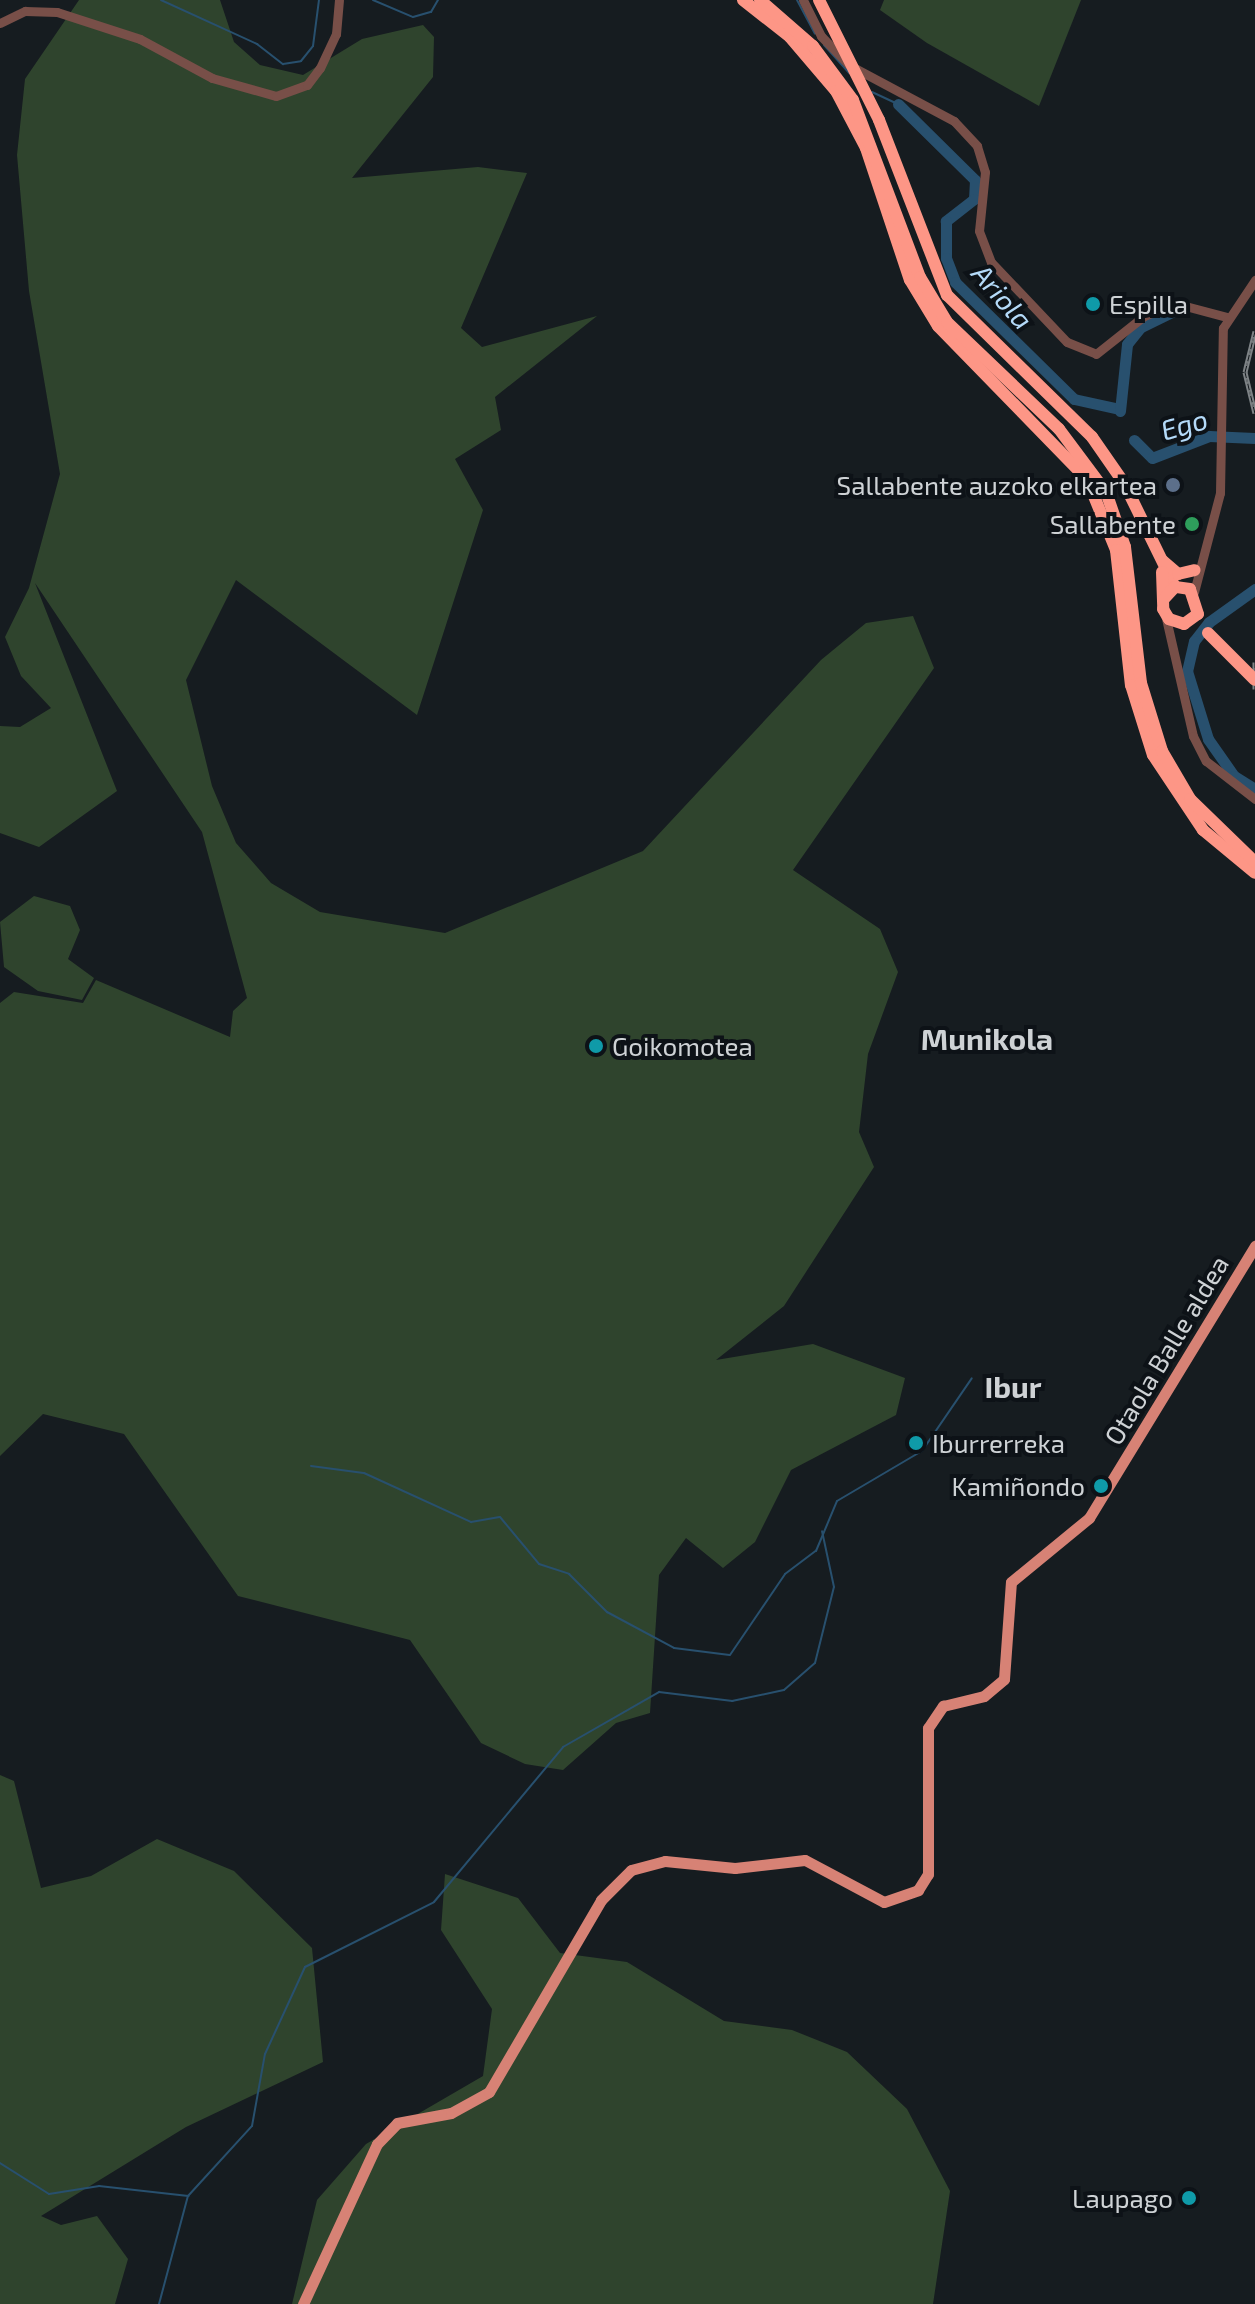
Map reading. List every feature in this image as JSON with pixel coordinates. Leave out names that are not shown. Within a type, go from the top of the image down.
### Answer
[{"type":"highway","points":[[743,0],[790,37],[836,91],[866,148],[910,280],[938,326],[1054,432]]},
{"type":"highway","points":[[760,0],[813,46],[853,100],[920,277],[947,322],[1077,457],[1120,526],[1141,683],[1162,751],[1190,799],[1255,862]]},
{"type":"highway","points":[[819,0],[879,120],[947,295],[1092,437],[1173,572],[1196,569]]},
{"type":"highway","points":[[1077,457],[1111,530],[1131,685],[1153,755],[1203,830],[1255,873]]},
{"type":"highway","points":[[1156,548],[1162,564],[1178,587],[1194,592],[1204,628],[1255,680]]},
{"type":"highway","points":[[1162,564],[1165,614],[1181,624],[1204,628]]},
{"type":"highway","points":[[1164,599],[1178,587]]},
{"type":"highway","points":[[1181,624],[1200,609]]},
{"type":"main road","name":"Otaola Balle aldea","points":[[303,2304],[377,2144],[397,2123],[451,2113],[489,2092],[601,1900],[631,1870],[665,1861],[748,1868],[805,1860],[884,1902],[918,1890],[928,1874],[928,1728],[943,1706],[984,1696],[1004,1679],[1011,1582],[1089,1518],[1255,1246]]},
{"type":"street","points":[[0,23],[25,11],[57,12],[152,44],[212,78],[276,96],[307,85],[320,68],[336,34],[339,0]]},
{"type":"street","points":[[803,0],[821,36],[849,65],[954,121],[977,146],[985,172],[979,231],[991,262],[1067,342],[1096,354],[1144,316],[1180,302],[1227,317]]},
{"type":"street","points":[[1194,592],[1196,569],[1216,519],[1218,427],[1227,317],[1255,280]]},
{"type":"street","points":[[1178,587],[1196,569]]},
{"type":"street","points":[[1165,614],[1177,691],[1199,749],[1219,775],[1255,799]]},
{"type":"street","points":[[1171,638],[1181,624]]},
{"type":"green space","points":[[79,0],[220,0],[234,42],[260,65],[303,75],[362,39],[423,25],[434,37],[433,77],[352,178],[478,167],[527,173],[461,328],[482,347],[597,316],[495,397],[501,430],[455,459],[483,510],[417,715],[236,580],[186,680],[212,786],[236,843],[271,883],[320,912],[445,933],[643,851],[821,660],[866,623],[913,616],[934,668],[793,870],[880,929],[898,972],[868,1054],[859,1132],[874,1167],[784,1306],[716,1360],[813,1344],[905,1378],[896,1415],[791,1470],[755,1542],[723,1568],[686,1538],[659,1575],[650,1713],[616,1723],[563,1770],[525,1764],[481,1743],[410,1640],[238,1596],[124,1434],[43,1414],[0,1456],[0,1003],[14,992],[83,1003],[96,980],[230,1037],[233,1011],[247,998],[202,832],[35,583],[117,791],[39,847],[0,833],[0,726],[20,727],[51,708],[21,676],[5,637],[29,588],[60,474],[29,291],[17,155],[25,79]]},
{"type":"green space","points":[[884,0],[1081,0],[1039,106],[927,43],[880,10]]},
{"type":"green space","points":[[34,896],[70,906],[80,930],[68,959],[94,978],[82,1000],[38,991],[4,967],[0,922]]},
{"type":"green space","points":[[0,1775],[14,1781],[41,1888],[91,1876],[157,1839],[234,1871],[312,1948],[323,2062],[186,2127],[41,2216],[61,2225],[97,2216],[128,2259],[115,2304],[0,2304]]},
{"type":"green space","points":[[445,1874],[518,1898],[560,1953],[627,1962],[724,2021],[792,2030],[847,2052],[907,2109],[950,2191],[933,2304],[292,2304],[317,2200],[366,2144],[483,2076],[492,2009],[441,1930]]},
{"type":"waterway","points":[[161,0],[257,44],[283,64],[301,61],[313,46],[319,0]]},
{"type":"waterway","points":[[373,0],[413,17],[431,12],[438,0]]},
{"type":"waterway","points":[[797,0],[815,34]]},
{"type":"waterway","points":[[824,45],[849,73]]},
{"type":"waterway","points":[[872,92],[898,104]]},
{"type":"waterway","name":"Ariola","points":[[898,104],[975,180],[974,199],[946,221],[946,258],[955,282],[1074,399],[1119,409]]},
{"type":"waterway","name":"Ego","points":[[1120,411],[1127,344],[1141,327],[1182,307]]},
{"type":"waterway","name":"Ego","points":[[1134,440],[1152,458],[1209,436],[1255,438]]},
{"type":"waterway","name":"Ego","points":[[1255,589],[1209,622],[1194,641],[1187,671],[1208,739],[1234,776],[1255,789]]},
{"type":"waterway","name":"Iburrerreka","points":[[311,1466],[364,1473],[471,1522],[500,1517],[539,1564],[569,1574],[607,1612],[674,1648],[730,1655],[785,1574],[816,1551],[837,1501],[922,1451],[972,1378]]},
{"type":"waterway","points":[[159,2304],[188,2196],[252,2126],[265,2054],[305,1967],[434,1902],[563,1747],[659,1692],[732,1701],[784,1690],[815,1663],[834,1587],[822,1531]]},
{"type":"waterway","points":[[0,2163],[49,2194],[99,2186],[188,2196]]},
{"type":"railway","points":[[1255,331],[1245,372],[1255,413]]},
{"type":"railway","points":[[1255,662],[1255,689]]},
{"type":"place","name":"Espilla","points":[[1093,304]]},
{"type":"place","name":"Sallabente auzoko elkartea","points":[[1173,485]]},
{"type":"place","name":"Sallabente","points":[[1192,524]]},
{"type":"place","name":"Goikomotea","points":[[596,1046]]},
{"type":"place","name":"Iburrerreka","points":[[916,1443]]},
{"type":"place","name":"Kamiñondo","points":[[1101,1486]]},
{"type":"place","name":"Laupago","points":[[1189,2198]]},
{"type":"district","name":"Munikola","points":[[987,1038]]},
{"type":"district","name":"Ibur","points":[[1013,1386]]}]
